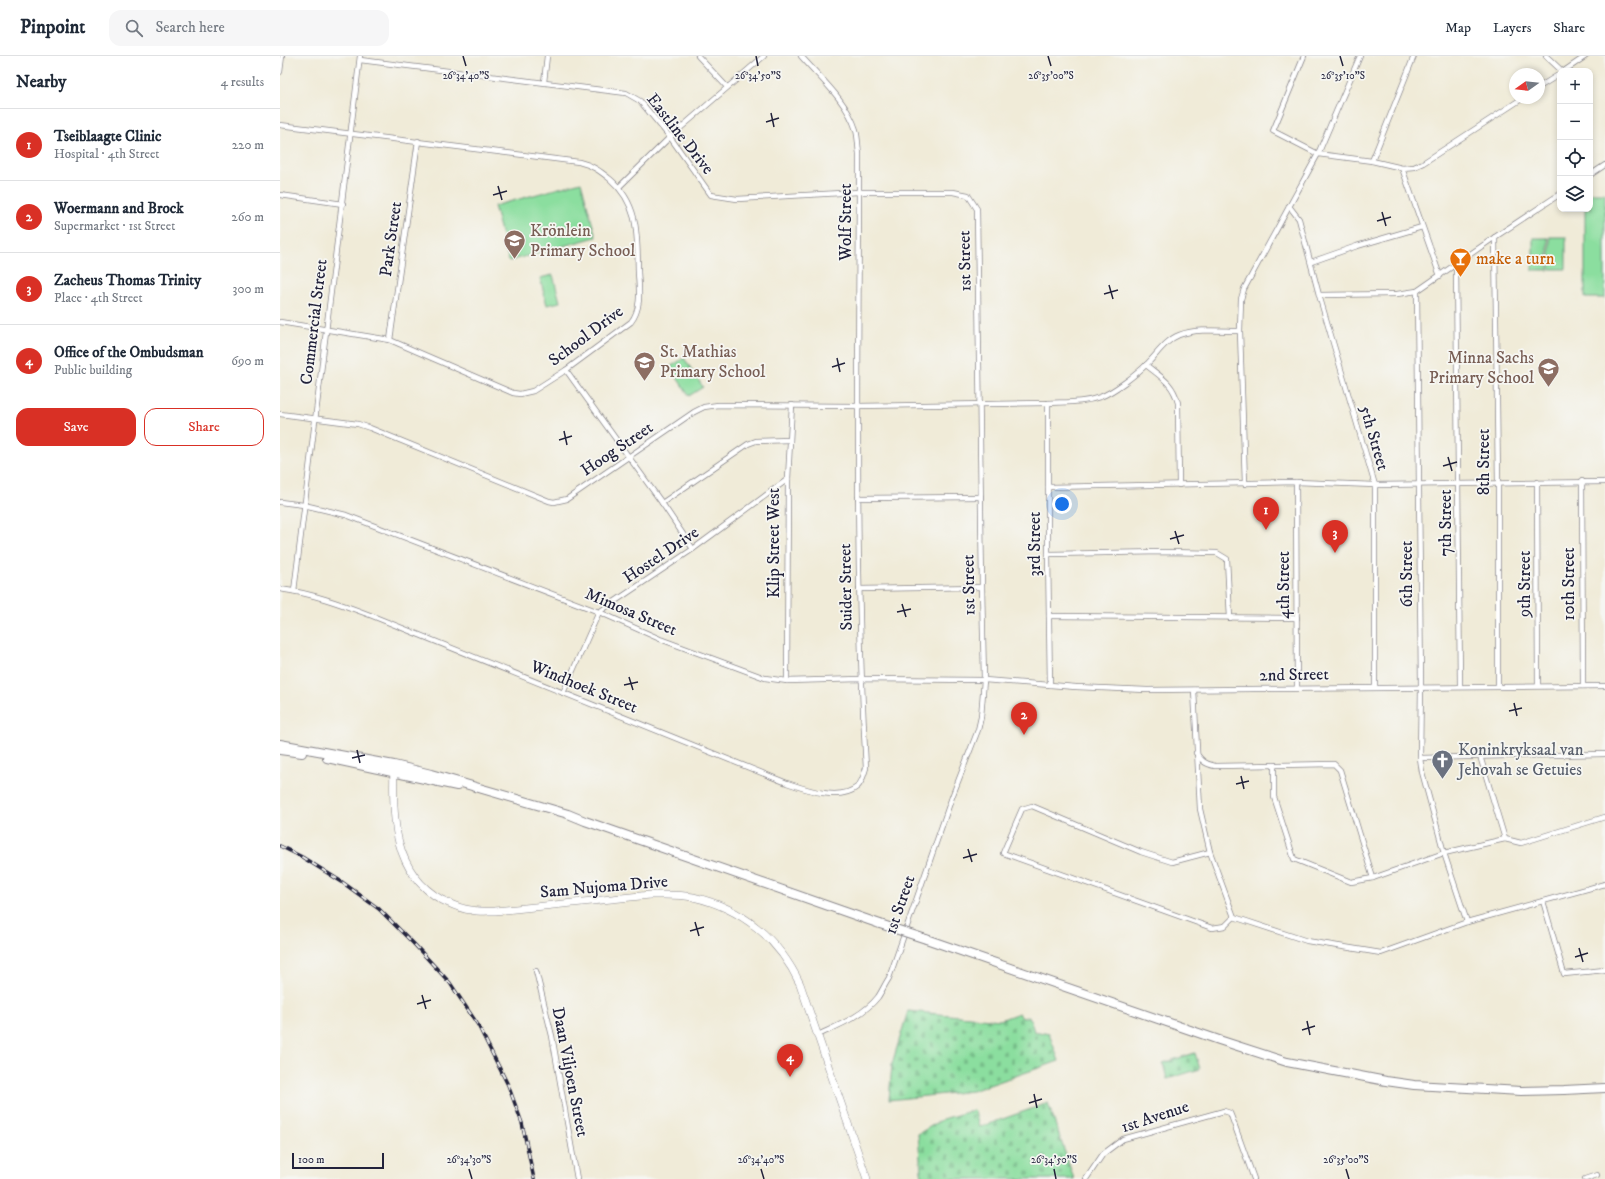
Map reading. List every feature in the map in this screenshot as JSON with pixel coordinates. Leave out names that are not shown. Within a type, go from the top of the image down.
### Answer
[{"type":"highway","points":[[280,744],[394,768]]},
{"type":"highway","points":[[280,750],[443,777],[568,814],[880,924],[1219,1040],[1288,1062],[1414,1085],[1521,1090],[1605,1088]]},
{"type":"main road","name":"Sam Nujoma Drive","points":[[394,768],[394,816],[402,856],[415,878],[433,894],[462,908],[495,911],[650,895],[672,895],[714,902],[735,912],[753,924],[783,953],[793,968],[818,1035],[867,1179]]},
{"type":"street","points":[[280,72],[282,56]]},
{"type":"street","points":[[544,82],[547,56]]},
{"type":"street","points":[[698,56],[727,87]]},
{"type":"street","points":[[619,187],[670,137],[764,56]]},
{"type":"street","name":"Wolf Street","points":[[801,56],[839,99],[850,116],[856,130],[859,154],[857,406]]},
{"type":"street","points":[[1304,56],[1273,131],[1318,154],[1402,168],[1414,167],[1423,164],[1514,104]]},
{"type":"street","points":[[1245,484],[1240,331],[1244,289],[1318,154],[1360,56]]},
{"type":"street","points":[[1372,162],[1414,56]]},
{"type":"street","points":[[1546,56],[1560,68]]},
{"type":"street","points":[[1568,68],[1586,56]]},
{"type":"street","name":"Eastline Drive","points":[[360,58],[619,91],[633,96],[640,101],[670,137],[712,195],[737,199],[859,192]]},
{"type":"street","name":"Commercial Street","points":[[294,591],[360,58]]},
{"type":"street","points":[[1545,83],[1557,76]]},
{"type":"street","name":"School Drive","points":[[280,125],[418,141],[584,163],[600,171],[619,187],[630,204],[635,219],[639,301],[635,318],[631,322],[566,370],[533,391],[520,394],[513,393],[390,340],[280,322]]},
{"type":"street","name":"Park Street","points":[[390,340],[418,141]]},
{"type":"street","points":[[1593,173],[1605,165]]},
{"type":"street","points":[[1402,168],[1440,276]]},
{"type":"street","name":"1st Street","points":[[818,1035],[846,1022],[865,1010],[878,996],[889,978],[952,797],[978,730],[984,680],[977,209],[968,195],[953,192],[859,192]]},
{"type":"street","points":[[280,195],[343,204]]},
{"type":"street","points":[[1319,295],[1384,294],[1417,291],[1557,196]]},
{"type":"street","name":"5th Street","points":[[1289,206],[1299,218],[1319,295],[1375,485],[1375,687]]},
{"type":"street","points":[[1311,262],[1357,246],[1422,227]]},
{"type":"street","name":"8th Street","points":[[1495,237],[1498,483],[1498,686]]},
{"type":"street","name":"7th Street","points":[[1456,264],[1460,686]]},
{"type":"street","name":"6th Street","points":[[1417,291],[1420,484],[1420,758],[1422,772],[1444,854],[1467,922]]},
{"type":"street","name":"Hoog Street","points":[[280,414],[358,424],[554,502],[567,499],[694,412],[704,407],[718,405],[857,406],[1077,402],[1101,397],[1126,381],[1146,365],[1172,339],[1180,335],[1194,332],[1240,331]]},
{"type":"street","points":[[1146,365],[1169,383],[1175,391],[1178,402],[1179,485]]},
{"type":"street","points":[[566,370],[662,503],[693,549]]},
{"type":"street","name":"3rd Street","points":[[1048,403],[1050,685]]},
{"type":"street","name":"Klip Street West","points":[[787,681],[788,479],[792,406]]},
{"type":"street","name":"Suider Street","points":[[857,406],[858,589],[866,768]]},
{"type":"street","points":[[662,503],[748,444],[756,441],[790,440]]},
{"type":"street","name":"Hostel Drive","points":[[599,612],[693,549],[788,479]]},
{"type":"street","points":[[1048,487],[1296,482],[1375,485],[1582,481],[1605,482]]},
{"type":"street","name":"10th Street","points":[[1582,481],[1583,686]]},
{"type":"street","name":"4th Street","points":[[1296,482],[1297,688]]},
{"type":"street","name":"9th Street","points":[[1537,482],[1538,686]]},
{"type":"street","points":[[858,498],[981,497]]},
{"type":"street","name":"Mimosa Street","points":[[280,502],[304,505],[346,515],[599,612],[660,639],[766,678],[787,681],[861,679],[984,680]]},
{"type":"street","points":[[1048,554],[1164,552],[1217,554],[1227,559],[1230,618]]},
{"type":"street","points":[[858,589],[982,587]]},
{"type":"street","name":"Windhoek Street","points":[[280,589],[294,591],[340,604],[370,615],[787,784],[808,790],[834,794],[845,792],[857,787],[863,778],[866,768]]},
{"type":"street","points":[[563,693],[599,612]]},
{"type":"street","points":[[1049,616],[1297,618]]},
{"type":"street","name":"2nd Street","points":[[984,680],[1124,689],[1194,690],[1421,686],[1605,686]]},
{"type":"street","points":[[1194,690],[1200,810],[1210,852],[1234,917]]},
{"type":"street","points":[[1196,753],[1202,761],[1215,766],[1334,764],[1340,770],[1373,878]]},
{"type":"street","points":[[1420,758],[1605,754]]},
{"type":"street","points":[[1480,756],[1505,839]]},
{"type":"street","points":[[1274,765],[1274,797],[1294,859],[1351,882],[1373,878],[1444,854],[1505,839],[1521,843],[1605,816]]},
{"type":"street","points":[[1210,852],[1172,862],[1141,852],[1032,806],[1022,809],[1003,853],[1212,928],[1225,926],[1234,917]]},
{"type":"street","points":[[1234,917],[1307,941],[1381,953],[1467,922],[1605,884]]},
{"type":"street","points":[[1543,901],[1564,974],[1605,970]]},
{"type":"street","name":"Daan Viljoen Street","points":[[536,971],[552,1036],[577,1179]]},
{"type":"street","name":"1st Avenue","points":[[1086,1179],[1103,1154],[1123,1139],[1224,1111],[1230,1114],[1232,1118],[1254,1179]]},
{"type":"street","points":[[1584,1179],[1597,1175]]},
{"type":"green space","points":[[581,182],[596,237],[509,261],[494,206]]},
{"type":"green space","points":[[1593,193],[1605,193],[1605,298],[1585,298],[1585,212],[1593,212]]},
{"type":"green space","points":[[1550,237],[1566,237],[1566,269],[1550,269]]},
{"type":"green space","points":[[1533,238],[1548,238],[1548,270],[1533,270]]},
{"type":"green space","points":[[553,275],[560,302],[547,305],[540,278]]},
{"type":"green space","points":[[684,358],[703,387],[689,396],[670,367]]},
{"type":"green space","points":[[908,1011],[1000,1020],[1019,1013],[1022,1018],[1029,1016],[1034,1031],[1049,1034],[1059,1061],[972,1091],[889,1100],[892,1064]]},
{"type":"green space","points":[[1195,1053],[1200,1069],[1167,1079],[1163,1063]]},
{"type":"green space","points":[[1048,1103],[1074,1179],[923,1179],[918,1134],[943,1119],[974,1110],[980,1127]]},
{"type":"railway","points":[[280,846],[302,857],[342,882],[379,909],[450,983],[478,1025],[508,1085],[522,1123],[534,1179]]},
{"type":"place","name":"Krönlein Primary School","points":[[515,260]]},
{"type":"place","name":"make a turn","points":[[1460,278]]},
{"type":"place","name":"St. Mathias Primary School","points":[[645,382]]},
{"type":"place","name":"Minna Sachs Primary School","points":[[1549,388]]},
{"type":"place","name":"Tseiblaagte Clinic","points":[[1266,530]]},
{"type":"place","name":"Zacheus Thomas Trinity","points":[[1335,553]]},
{"type":"place","name":"Woermann and Brock","points":[[1024,735]]},
{"type":"place","name":"Koninkryksaal van Jehovah se Getuies","points":[[1443,780]]},
{"type":"place","name":"Office of the Ombudsman","points":[[790,1077]]}]
